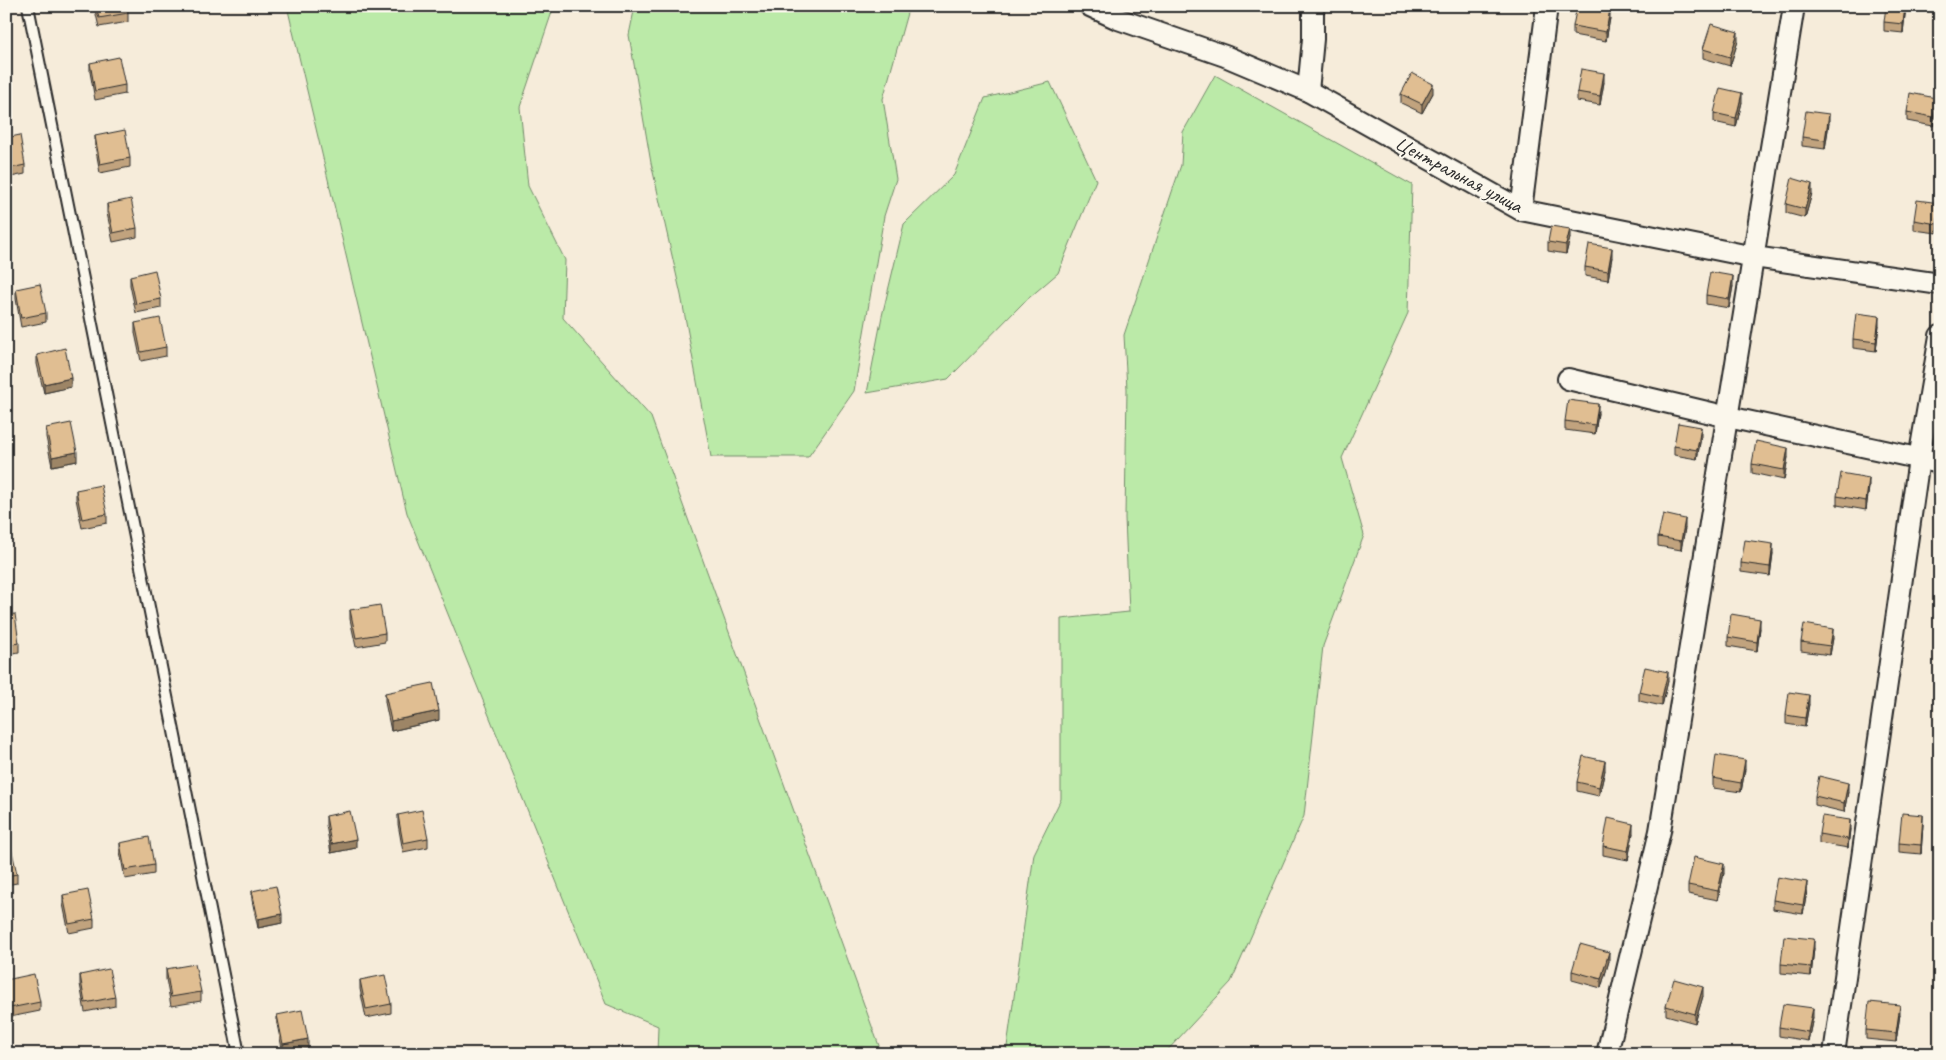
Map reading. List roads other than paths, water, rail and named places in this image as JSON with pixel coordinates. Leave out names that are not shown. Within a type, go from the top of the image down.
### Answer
[{"type":"street","name":"Центральная улица","points":[[1090,6],[1118,19],[1224,56],[1308,91],[1521,210],[1754,257],[1940,284]]},
{"type":"street","points":[[1308,91],[1313,39],[1313,6]]},
{"type":"street","points":[[1521,210],[1547,6]]},
{"type":"street","points":[[1607,1054],[1660,831],[1794,6]]},
{"type":"street","points":[[1834,1054],[1919,458],[1940,336]]},
{"type":"street","points":[[1568,379],[1728,417],[1940,463]]},
{"type":"lane","points":[[28,6],[239,1054]]}]
